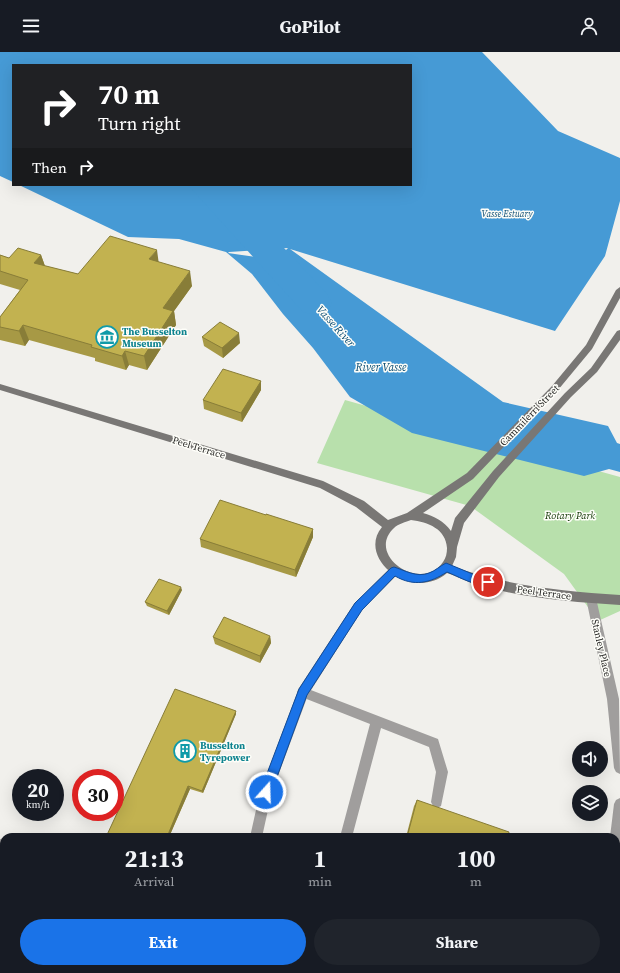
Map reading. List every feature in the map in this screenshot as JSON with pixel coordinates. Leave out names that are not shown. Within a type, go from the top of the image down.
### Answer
[{"type":"main road","name":"Cammilerri Street","points":[[411,516],[470,476],[555,388],[589,347],[620,290]]},
{"type":"main road","name":"Cammilerri Street","points":[[452,546],[459,521],[496,474],[568,395],[594,370],[620,333]]},
{"type":"main road","name":"Peel Terrace","points":[[0,386],[323,485],[360,504],[388,526]]},
{"type":"main road","points":[[411,516],[422,517],[443,527],[449,536],[452,546],[452,557],[446,568],[431,577],[422,579],[402,576],[394,571],[386,563],[381,554],[380,544],[382,534],[388,526],[394,521],[411,516]]},
{"type":"main road","name":"Peel Terrace","points":[[446,568],[474,579],[515,589],[620,600]]},
{"type":"street","points":[[257,833],[266,792],[302,692],[358,607],[394,571]]},
{"type":"street","name":"Stanley Place","points":[[591,598],[613,699],[620,768]]},
{"type":"street","points":[[302,692],[434,743],[442,772],[437,802]]},
{"type":"street","points":[[347,833],[377,721]]},
{"type":"street","points":[[617,833],[620,804]]},
{"type":"green space","name":"Rotary Park","points":[[345,400],[620,477],[620,611],[598,621],[564,574],[470,506],[317,463]]},
{"type":"water","name":"Vasse Estuary","points":[[0,52],[482,52],[558,131],[620,158],[620,201],[605,256],[555,331],[290,249],[503,402],[608,426],[617,443],[620,444],[620,472],[609,469],[584,476],[412,433],[350,397],[313,348],[283,314],[252,274],[226,252],[179,239],[128,237],[21,186],[412,186],[412,64],[12,64],[12,182],[0,176]],"holes":[[[288,248],[276,260],[228,253],[229,252]]]},
{"type":"building","points":[[110,236],[157,250],[149,259],[190,271],[163,308],[173,311],[144,356],[125,351],[122,356],[91,347],[92,345],[23,325],[19,331],[0,327],[0,317],[28,280],[0,271],[0,255],[9,258],[18,248],[41,255],[34,263],[78,274]]},
{"type":"building","points":[[220,322],[239,333],[222,348],[202,337]]},
{"type":"building","points":[[223,369],[261,381],[241,413],[203,400]]},
{"type":"building","points":[[220,500],[313,529],[295,570],[200,539]]},
{"type":"building","points":[[159,579],[181,587],[167,611],[145,602]]},
{"type":"building","points":[[224,617],[270,636],[260,656],[213,637]]},
{"type":"building","name":"Busselton Tyrepower","points":[[175,689],[236,711],[202,791],[188,786],[169,833],[108,833],[113,821],[124,821],[124,798]]},
{"type":"building","points":[[417,800],[509,832],[509,833],[408,833]]},
{"type":"waterway","name":"Vasse River","points":[[204,186],[276,260],[315,303]]},
{"type":"place","name":"The Busselton Museum","points":[[107,337]]},
{"type":"place","name":"Busselton Tyrepower","points":[[185,751]]},
{"type":"route","points":[[266,792],[302,692],[358,607],[394,571],[402,576],[422,579],[440,573],[446,568],[474,579],[488,582]]},
{"type":"water label","name":"River Vasse","points":[[381,367]]}]
